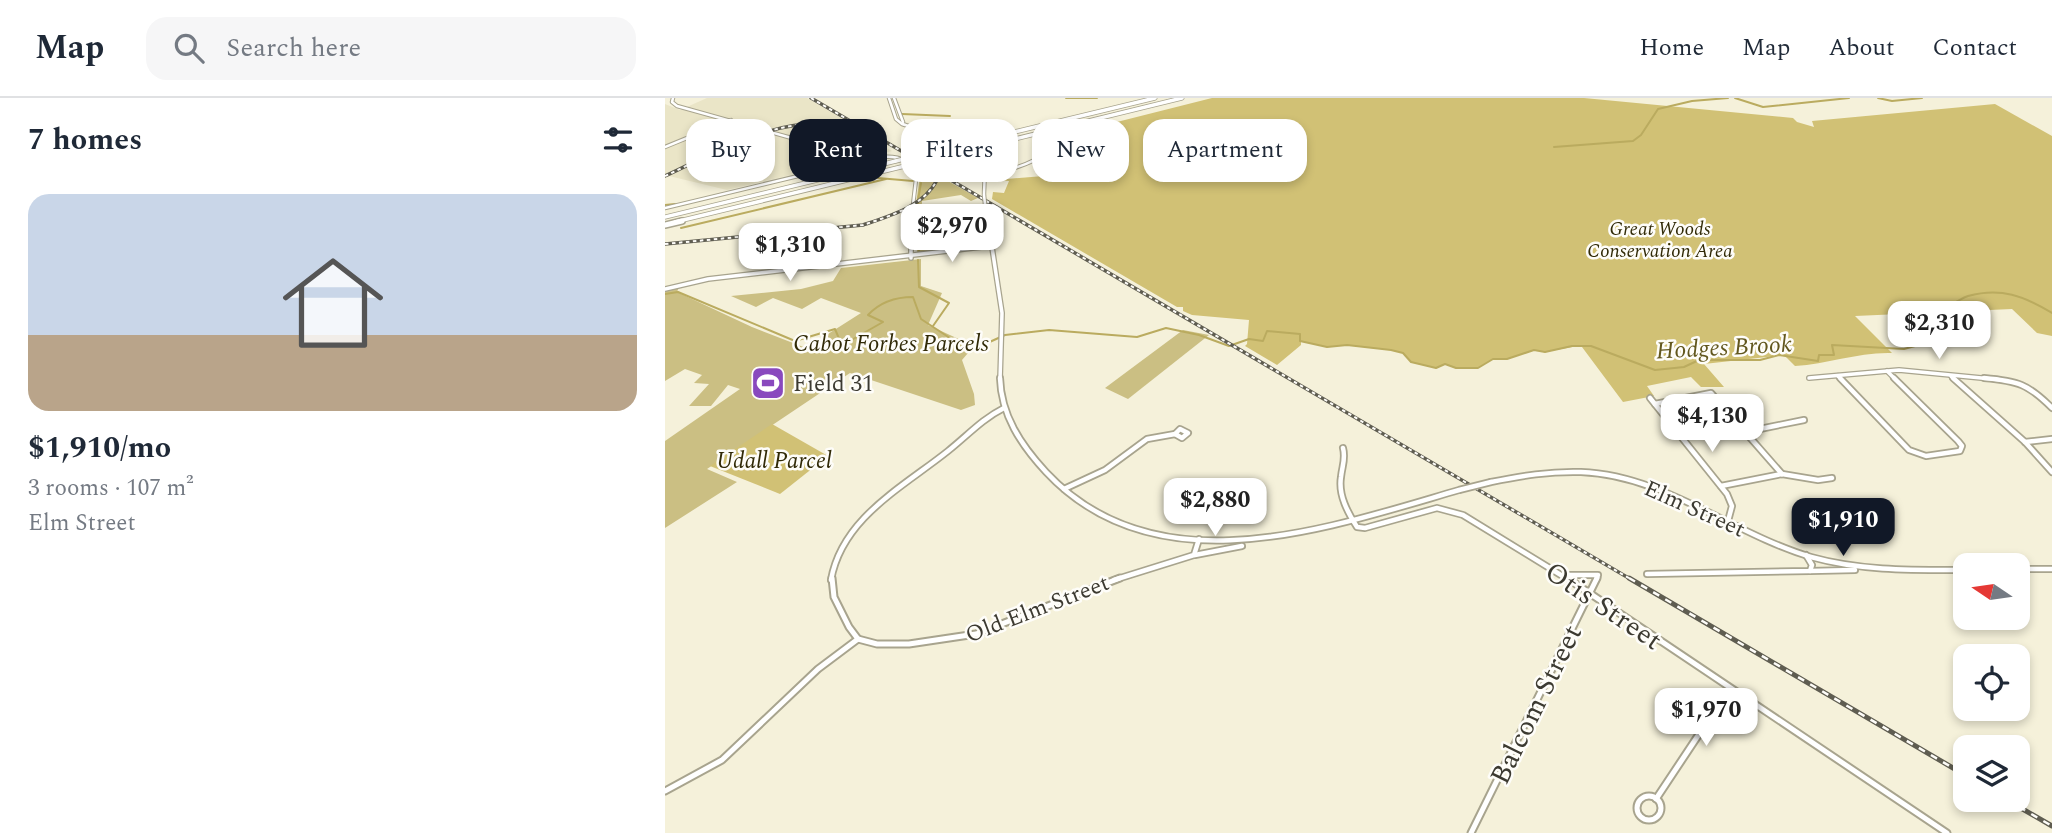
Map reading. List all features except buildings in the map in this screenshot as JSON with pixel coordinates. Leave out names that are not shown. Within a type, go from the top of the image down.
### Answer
[{"type":"highway","points":[[1018,131],[1144,98]]},
{"type":"highway","points":[[1018,131],[1155,98]]},
{"type":"highway","points":[[665,225],[1182,98]]},
{"type":"highway","points":[[665,217],[901,160]]},
{"type":"street","points":[[673,98],[671,102],[677,106],[727,119]]},
{"type":"street","points":[[892,98],[902,119]]},
{"type":"street","points":[[665,148],[686,139]]},
{"type":"street","points":[[887,156],[901,158],[914,166],[917,173],[911,202],[911,258]]},
{"type":"street","points":[[665,208],[789,178]]},
{"type":"street","name":"Elm Street","points":[[983,182],[990,246],[1002,310],[998,368],[1004,407],[1026,449],[1064,489],[1100,513],[1127,524],[1151,532],[1199,539],[1274,538],[1548,470],[1607,474],[1649,486],[1806,555],[1844,566],[1877,570],[1953,569]]},
{"type":"street","points":[[665,289],[708,279],[911,258],[990,246]]},
{"type":"street","points":[[1838,376],[1909,450],[1926,456],[1961,451],[1962,446],[1958,441],[1887,371]]},
{"type":"street","points":[[1809,378],[1887,371],[2023,383],[2052,408]]},
{"type":"street","points":[[1949,375],[2025,442],[2052,472]]},
{"type":"street","points":[[1655,404],[1711,393],[1782,474]]},
{"type":"street","points":[[1650,398],[1721,486],[1731,503],[1728,522]]},
{"type":"street","points":[[665,791],[722,760],[818,669],[858,639],[833,594],[831,584],[834,564],[844,545],[865,517],[892,493],[957,444],[986,417],[1004,407]]},
{"type":"street","points":[[1745,432],[1804,420]]},
{"type":"street","points":[[1064,489],[1105,470],[1147,439],[1175,433]]},
{"type":"street","points":[[2025,442],[2052,439]]},
{"type":"street","points":[[1343,449],[1346,457],[1340,482],[1341,491],[1352,520]]},
{"type":"street","points":[[1721,486],[1782,474],[1818,480],[1832,478]]},
{"type":"street","name":"Otis Street","points":[[1352,520],[1357,527],[1365,528],[1437,508],[1450,509],[1472,519],[1562,575],[1947,833]]},
{"type":"street","points":[[1194,555],[1199,539]]},
{"type":"street","name":"Old Elm Street","points":[[858,639],[877,644],[909,644],[976,634],[1103,583],[1194,555],[1242,546]]},
{"type":"street","points":[[1806,555],[1812,565],[1810,571]]},
{"type":"street","points":[[2030,569],[2052,569]]},
{"type":"street","points":[[1647,573],[1877,570]]},
{"type":"street","name":"Balcom Street","points":[[1471,833],[1598,575],[1562,575]]},
{"type":"street","points":[[1656,799],[1729,689]]},
{"type":"street","points":[[1646,795],[1656,799],[1661,814],[1657,819],[1648,820],[1638,811],[1637,800],[1646,795]]},
{"type":"shaded area","points":[[707,98],[807,98],[843,119],[789,119],[789,175],[775,179],[775,119],[686,119],[686,180],[669,176],[665,178],[665,104],[680,110]]},
{"type":"shaded area","points":[[694,182],[761,182],[727,190]]},
{"type":"green space","name":"Great Woods Conservation Area","points":[[1212,98],[1584,98],[1793,118],[1797,122],[1814,127],[1812,121],[1995,104],[2052,136],[2052,336],[2037,333],[2012,309],[1855,316],[1892,353],[1867,354],[1795,366],[1784,355],[1704,364],[1724,387],[1701,387],[1691,377],[1647,386],[1654,396],[1623,402],[1582,347],[1578,346],[1545,352],[1534,350],[1507,359],[1493,359],[1478,368],[1456,368],[1445,364],[1436,368],[1411,362],[1403,353],[1391,350],[1347,345],[1327,347],[1301,341],[1301,345],[1277,365],[1245,346],[1249,320],[1192,315],[1183,311],[1183,307],[1177,307],[992,199],[993,192],[1004,193],[1009,182],[1018,182],[1018,178],[1032,177],[1032,182],[1129,182],[1129,119]]},
{"type":"green space","points":[[919,182],[950,182],[978,198],[971,201],[961,195],[922,201],[921,221],[983,240],[983,245],[917,253],[916,203]]},
{"type":"green space","name":"Cabot Forbes Parcels","points":[[921,259],[921,286],[942,293],[928,325],[974,346],[962,360],[975,405],[961,410],[850,373],[707,469],[737,482],[665,528],[665,441],[740,389],[728,385],[711,406],[689,406],[709,384],[694,383],[702,375],[685,369],[665,381],[665,291],[679,287],[677,292],[752,327],[806,348],[861,313],[821,298],[802,309],[773,298],[756,307],[731,296],[801,289],[833,281],[841,268]]},
{"type":"green space","points":[[1183,330],[1209,335],[1128,399],[1105,388]]},
{"type":"green space","name":"Udall Parcel","points":[[772,424],[828,456],[780,494],[710,466]]},
{"type":"waterway","points":[[1066,98],[1097,98]]},
{"type":"waterway","points":[[1554,147],[1633,141],[1641,135],[1658,109],[1692,101],[1728,98]]},
{"type":"waterway","points":[[1735,98],[1763,107],[1849,98]]},
{"type":"waterway","points":[[1878,98],[1892,101],[1922,98]]},
{"type":"waterway","points":[[902,114],[950,116]]},
{"type":"waterway","points":[[887,179],[901,180]]},
{"type":"waterway","points":[[681,228],[873,182]]},
{"type":"waterway","points":[[918,200],[921,183]]},
{"type":"waterway","points":[[918,203],[919,254]]},
{"type":"waterway","points":[[665,205],[675,204]]},
{"type":"waterway","points":[[918,260],[919,287],[949,303],[933,326]]},
{"type":"waterway","name":"Hodges Brook","points":[[665,294],[678,292],[795,341],[835,329],[840,341],[848,342],[883,322],[868,315],[878,307],[894,299],[913,297],[921,319],[962,346],[983,345],[1005,335],[1049,330],[1137,337],[1166,328],[1199,335],[1229,346],[1249,339],[1263,341],[1267,331],[1300,334],[1300,341],[1327,347],[1347,345],[1391,350],[1403,353],[1411,362],[1436,368],[1445,364],[1456,368],[1478,368],[1493,359],[1507,359],[1534,350],[1545,352],[1572,346],[1591,346],[1655,370],[1684,367],[1699,360],[1760,360],[1779,355],[1818,361],[1819,355],[1834,355],[1832,345],[1904,349],[1941,339],[1948,328],[1949,305],[1980,293],[2012,295],[2052,313]]},
{"type":"railway","points":[[811,98],[1632,580]]},
{"type":"railway","points":[[665,176],[732,145],[789,127]]},
{"type":"railway","points":[[665,244],[863,225],[905,209],[924,197],[936,182]]},
{"type":"railway","points":[[1629,578],[1953,768]]},
{"type":"railway","points":[[2028,812],[2052,826]]},
{"type":"place","name":"Field 31","points":[[768,383]]}]
